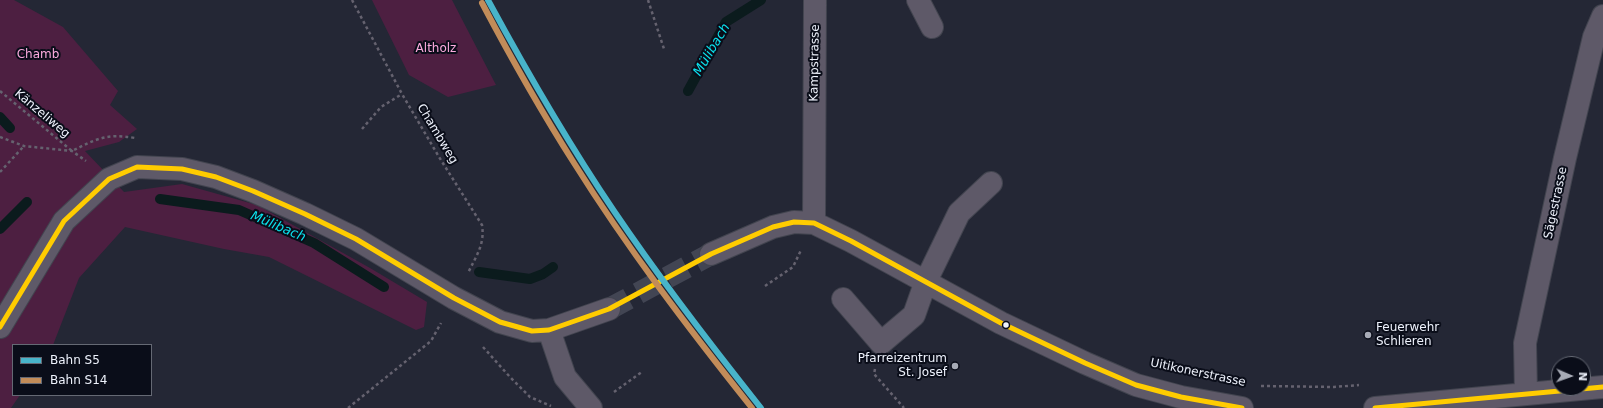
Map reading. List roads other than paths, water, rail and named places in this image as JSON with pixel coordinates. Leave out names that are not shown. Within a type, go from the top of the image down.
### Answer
[{"type":"street","name":"Kampstrasse","points":[[814,223],[815,0]]},
{"type":"street","points":[[918,0],[932,27]]},
{"type":"street","name":"Sägestrasse","points":[[1526,394],[1525,343],[1565,158],[1594,37],[1603,16]]},
{"type":"street","points":[[0,327],[64,221],[109,179],[137,167],[182,169],[216,177],[260,194],[356,239],[454,298],[500,322],[532,331],[549,330],[609,309]]},
{"type":"street","points":[[843,299],[881,343],[914,315],[926,281],[959,214],[991,183]]},
{"type":"street","name":"Uitikonerstrasse","points":[[711,254],[773,227],[794,222],[814,223],[926,281],[1001,323],[1085,363],[1136,385],[1181,397],[1242,408]]},
{"type":"street","points":[[549,330],[565,377],[591,408]]},
{"type":"street","points":[[1375,408],[1603,387]]},
{"type":"waterway","name":"Mülibach","points":[[688,91],[726,22],[761,0]]},
{"type":"waterway","points":[[0,117],[10,128]]},
{"type":"waterway","name":"Mülibach","points":[[160,199],[239,210],[314,243],[384,287]]},
{"type":"waterway","name":"Mülibach","points":[[0,229],[27,202]]},
{"type":"waterway","name":"Mülibach","points":[[479,272],[530,279],[543,274],[553,267]]},
{"type":"tunnel","points":[[609,309],[711,254]]},
{"type":"rail line","name":"S5","points":[[488,0],[548,107],[614,211],[686,311],[761,408]]},
{"type":"rail line","name":"S14","points":[[482,3],[538,104],[595,195],[637,257],[752,408]]},
{"type":"place","name":"Feuerwehr Schlieren","points":[[1368,335]]},
{"type":"place","name":"Pfarreizentrum St. Josef","points":[[955,366]]},
{"type":"park label","name":"Altholz","points":[[436,49]]},
{"type":"park label","name":"Chamb","points":[[38,55]]}]
